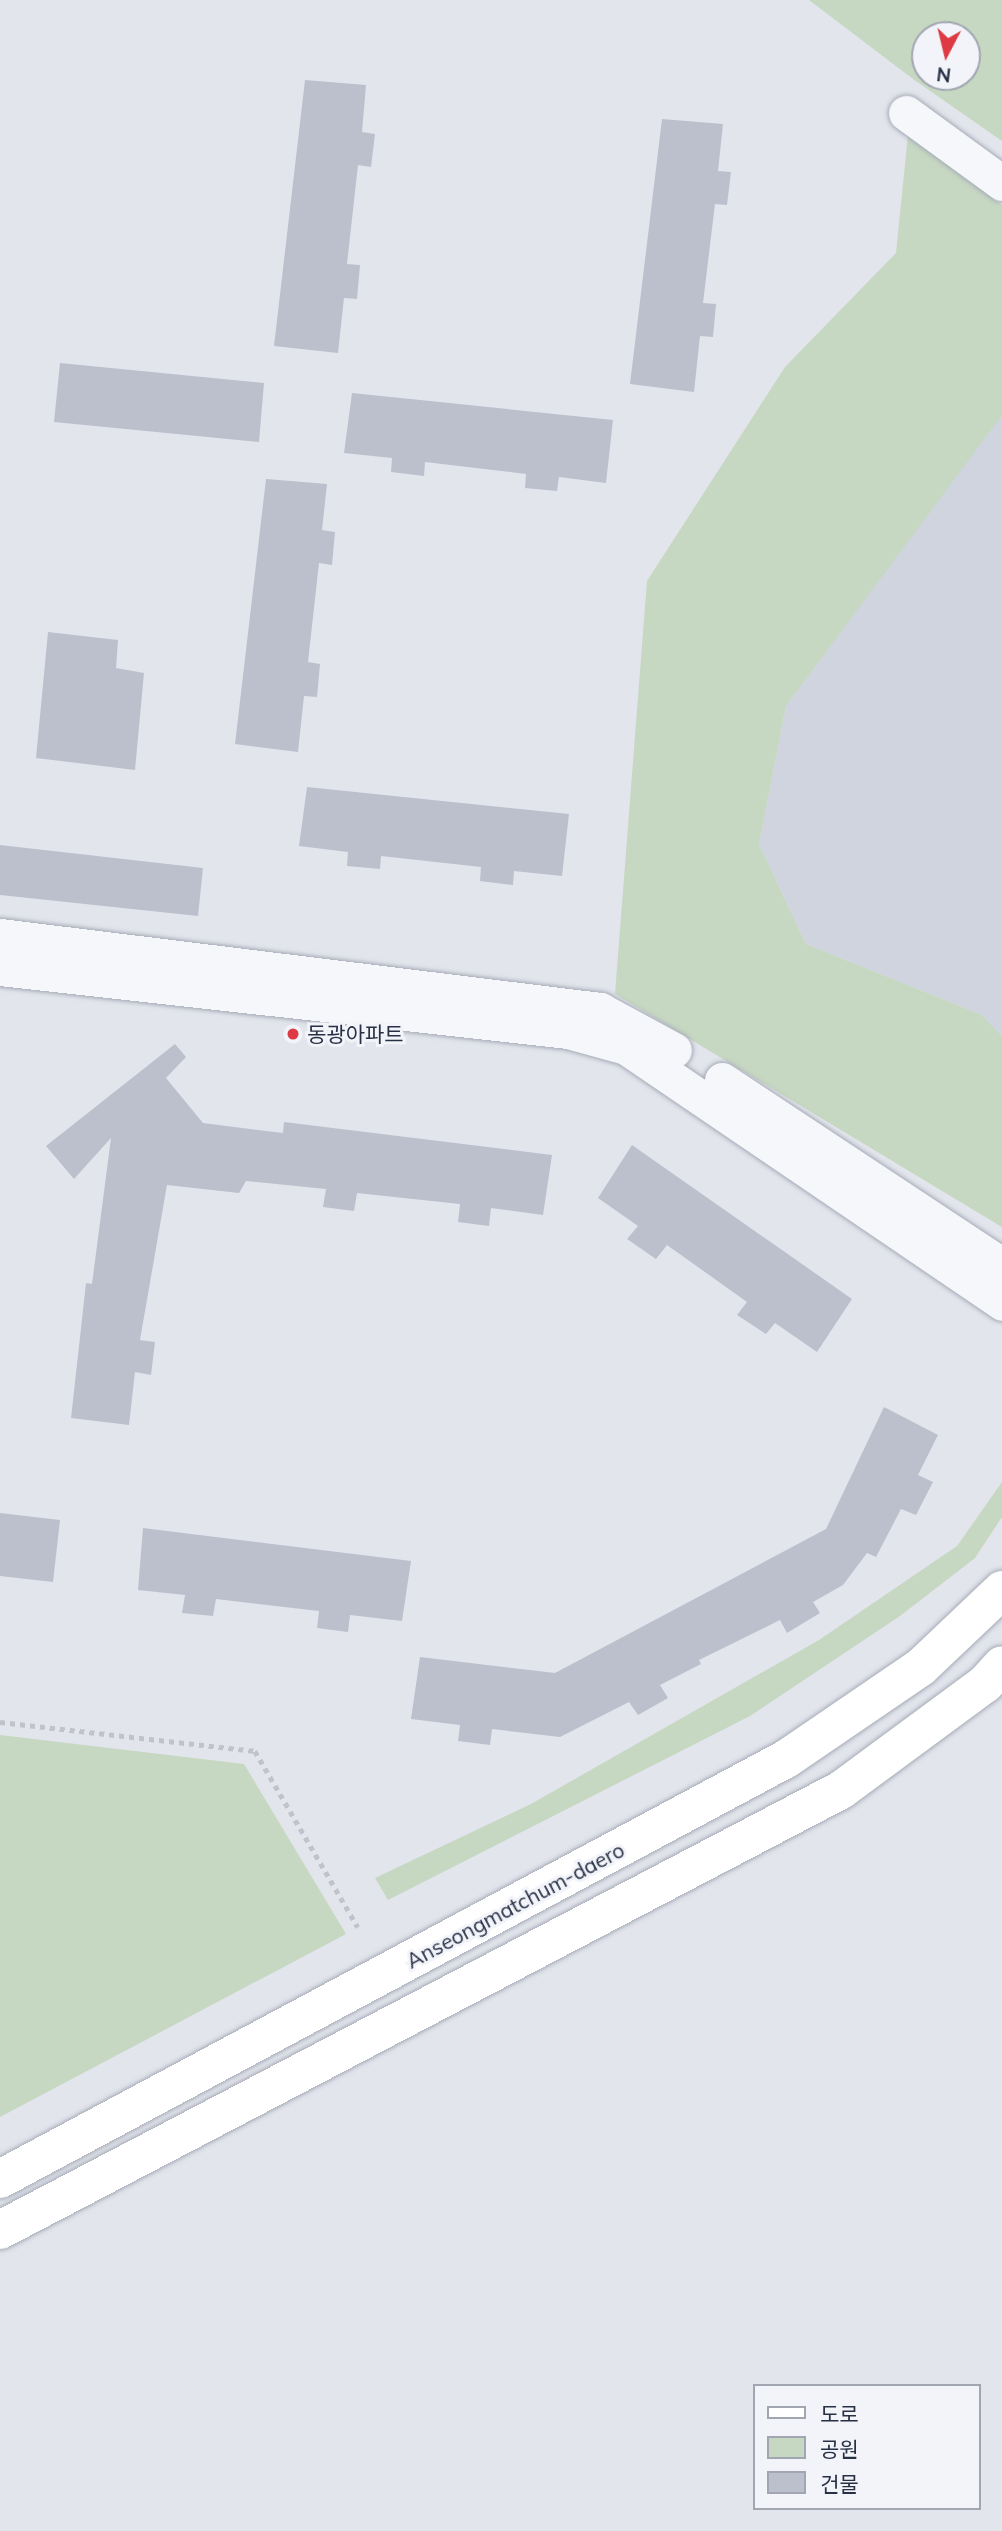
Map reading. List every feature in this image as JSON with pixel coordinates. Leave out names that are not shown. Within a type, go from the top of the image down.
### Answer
[{"type":"main road","name":"Anseongmatchum-daero","points":[[0,2179],[786,1759],[921,1667],[1002,1590]]},
{"type":"main road","points":[[0,2230],[841,1790],[985,1684],[1002,1665]]},
{"type":"street","points":[[906,113],[1002,183]]},
{"type":"street","points":[[0,936],[600,1010],[631,1022],[1002,1265]]},
{"type":"street","points":[[0,968],[568,1031],[626,1047],[1002,1303]]},
{"type":"path","points":[[0,1722],[255,1751],[358,1927]]},
{"type":"shaded area","points":[[1002,413],[1002,1036],[982,1015],[806,944],[759,844],[786,706]]},
{"type":"green space","points":[[809,0],[1002,0],[1002,141],[930,91],[981,91],[981,21],[911,21],[911,77]]},
{"type":"green space","points":[[908,135],[1002,205],[1002,415],[786,706],[759,844],[806,944],[982,1015],[1002,1036],[1002,1227],[615,994],[647,581],[785,367],[896,253]]},
{"type":"green space","points":[[1002,1482],[1002,1517],[975,1558],[900,1616],[750,1716],[388,1900],[375,1878],[531,1804],[819,1640],[957,1546]]},
{"type":"green space","points":[[0,1735],[244,1764],[346,1934],[0,2117]]},
{"type":"building","points":[[305,80],[366,85],[362,132],[375,134],[371,167],[358,165],[347,264],[360,265],[357,299],[344,298],[338,353],[274,346]]},
{"type":"building","points":[[662,119],[723,124],[718,171],[731,172],[727,205],[715,204],[703,303],[716,304],[713,337],[700,336],[694,392],[630,384]]},
{"type":"building","points":[[60,363],[264,383],[259,442],[54,422]]},
{"type":"building","points":[[352,393],[613,420],[606,483],[559,477],[557,491],[525,488],[526,474],[425,462],[424,476],[391,472],[392,458],[344,453]]},
{"type":"building","points":[[266,479],[327,484],[322,530],[335,532],[332,565],[319,563],[308,662],[320,664],[317,697],[304,696],[298,752],[235,744]]},
{"type":"building","points":[[48,632],[118,640],[116,668],[144,673],[135,770],[36,758]]},
{"type":"building","points":[[307,787],[569,814],[562,876],[514,871],[513,885],[480,881],[481,867],[381,856],[380,869],[347,866],[348,852],[299,846]]},
{"type":"building","points":[[0,845],[203,868],[198,916],[0,895]]},
{"type":"building","points":[[175,1044],[186,1057],[166,1078],[203,1123],[283,1133],[284,1122],[552,1155],[543,1215],[491,1208],[489,1226],[458,1222],[460,1204],[357,1193],[354,1211],[323,1207],[326,1189],[246,1181],[239,1193],[167,1185],[140,1340],[155,1342],[151,1375],[135,1372],[129,1425],[71,1418],[86,1283],[92,1284],[111,1138],[74,1179],[46,1146]]},
{"type":"building","points":[[632,1145],[852,1299],[817,1352],[775,1323],[766,1334],[737,1315],[747,1302],[667,1245],[656,1259],[627,1239],[638,1226],[598,1198]]},
{"type":"building","points":[[884,1407],[938,1435],[918,1475],[933,1482],[916,1515],[901,1509],[876,1557],[867,1553],[843,1585],[813,1602],[820,1613],[787,1633],[780,1620],[699,1660],[701,1664],[660,1685],[668,1698],[638,1715],[629,1702],[560,1737],[492,1729],[490,1745],[458,1741],[460,1725],[411,1719],[420,1657],[555,1673],[826,1529]]},
{"type":"building","points":[[0,1513],[60,1520],[53,1582],[0,1576]]},
{"type":"building","points":[[143,1528],[411,1561],[402,1621],[350,1615],[348,1632],[317,1628],[319,1611],[216,1599],[213,1616],[182,1613],[185,1595],[138,1590]]},
{"type":"place","name":"동광아파트","points":[[293,1034]]}]
